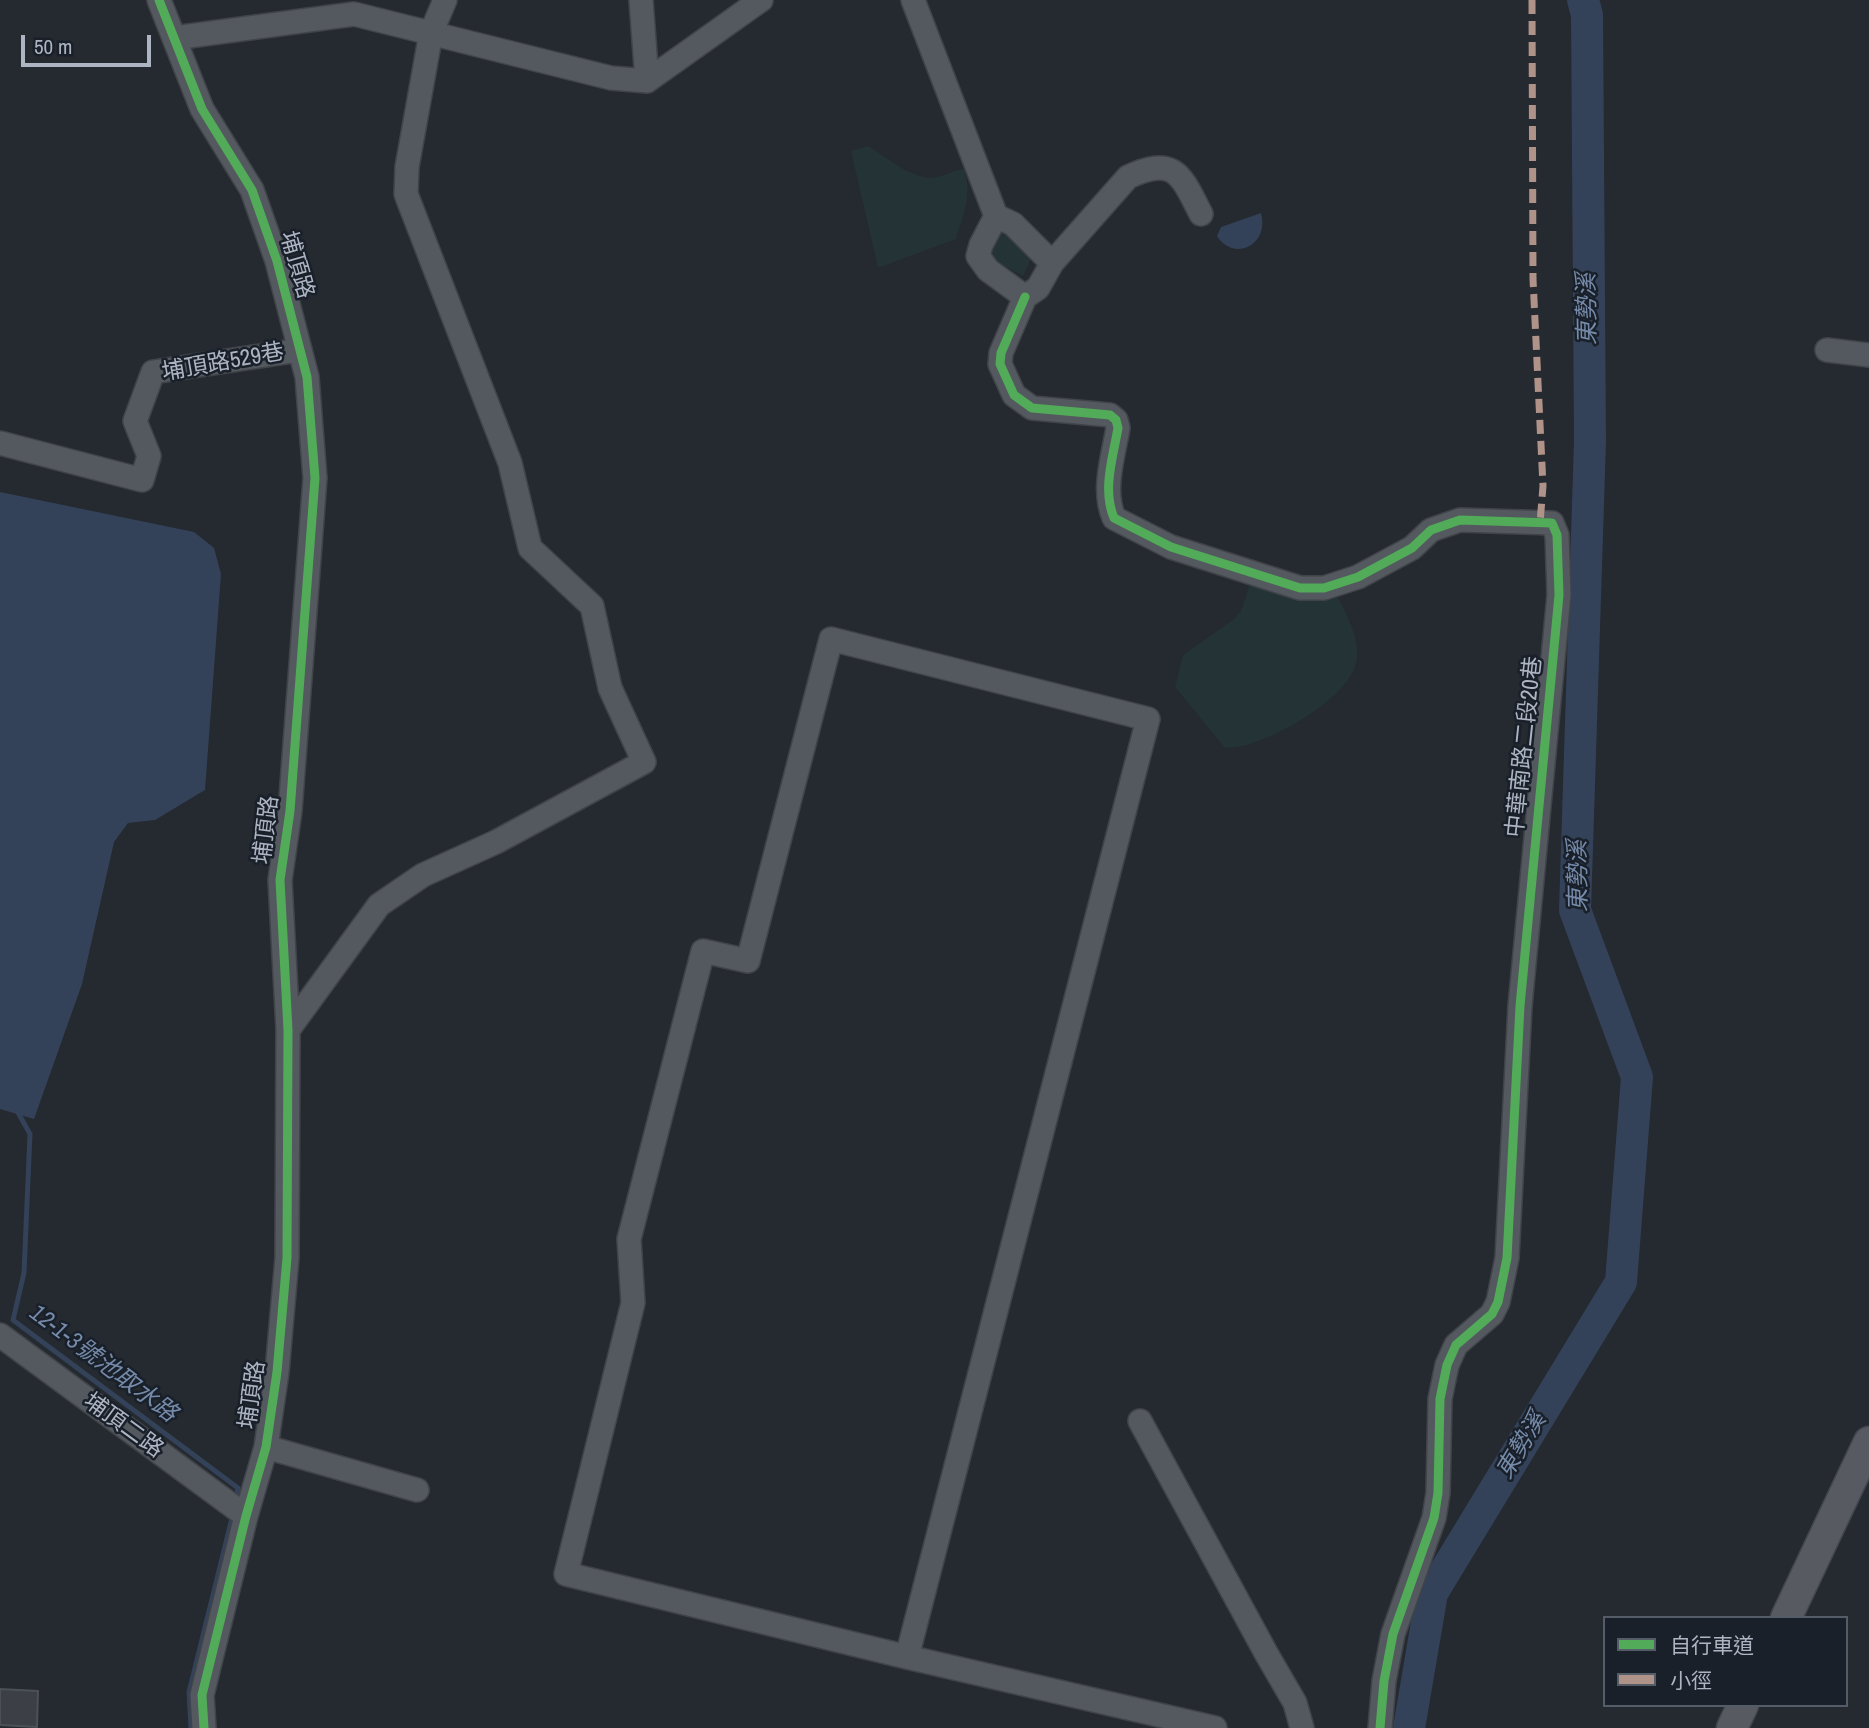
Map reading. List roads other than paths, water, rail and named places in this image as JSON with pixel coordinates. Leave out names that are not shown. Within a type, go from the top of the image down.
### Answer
[{"type":"main road","points":[[1787,1616],[1869,1442]]},
{"type":"main road","points":[[1732,1728],[1742,1707]]},
{"type":"street","name":"埔頂路","points":[[159,0],[202,109],[252,190],[277,261],[307,377],[315,478],[290,811],[281,880],[288,1030],[287,1258],[277,1372],[266,1447],[246,1516],[202,1695],[204,1728]]},
{"type":"street","points":[[288,1030],[379,905],[424,875],[496,842],[644,762],[610,688],[592,606],[530,548],[510,463],[405,194],[407,167],[431,33],[445,0]]},
{"type":"street","points":[[641,0],[648,81]]},
{"type":"street","points":[[173,38],[354,14],[611,78],[648,81],[761,0]]},
{"type":"street","points":[[913,0],[996,216],[1013,224],[1052,263]]},
{"type":"street","points":[[996,216],[978,256],[988,270],[1025,297],[1038,288],[1052,263],[1128,177],[1163,167],[1175,172],[1201,214]]},
{"type":"street","name":"中華南路二段20巷","points":[[1025,297],[1001,353],[1000,364],[1014,395],[1032,408],[1110,415],[1118,428],[1108,486],[1108,505],[1114,518],[1171,547],[1300,588],[1324,588],[1381,566],[1412,548],[1431,530],[1460,520],[1552,523],[1558,535],[1559,595],[1520,1006],[1507,1258],[1498,1302],[1492,1314],[1455,1345],[1447,1365],[1440,1399],[1438,1493],[1434,1517],[1393,1634],[1384,1681],[1380,1728]]},
{"type":"street","name":"埔頂路529巷","points":[[0,443],[142,480],[149,456],[135,421],[153,372],[300,350]]},
{"type":"street","points":[[1827,350],[1869,355]]},
{"type":"street","points":[[907,1657],[1148,719],[831,639],[748,961],[703,951],[629,1238],[633,1303],[566,1574],[907,1657],[1215,1728]]},
{"type":"street","name":"埔頂二路","points":[[0,1335],[246,1516]]},
{"type":"street","points":[[1140,1421],[1295,1703],[1302,1728]]},
{"type":"street","points":[[266,1447],[417,1490]]},
{"type":"water","points":[[1261,213],[1260,234],[1248,247],[1232,248],[1217,236],[1221,227]]},
{"type":"water","points":[[0,492],[194,532],[214,548],[221,574],[205,790],[155,820],[128,823],[114,842],[82,984],[34,1119],[0,1109]]},
{"type":"waterway","name":"東勢溪","points":[[1409,1728],[1432,1593],[1621,1282],[1637,1077],[1575,910],[1590,441],[1587,15],[1583,0]]},
{"type":"waterway","name":"12-1-3號池取水路","points":[[16,1109],[30,1134],[24,1273],[13,1320],[238,1488],[236,1499],[233,1497]]},
{"type":"waterway","points":[[191,1728],[189,1692],[231,1522]]}]
